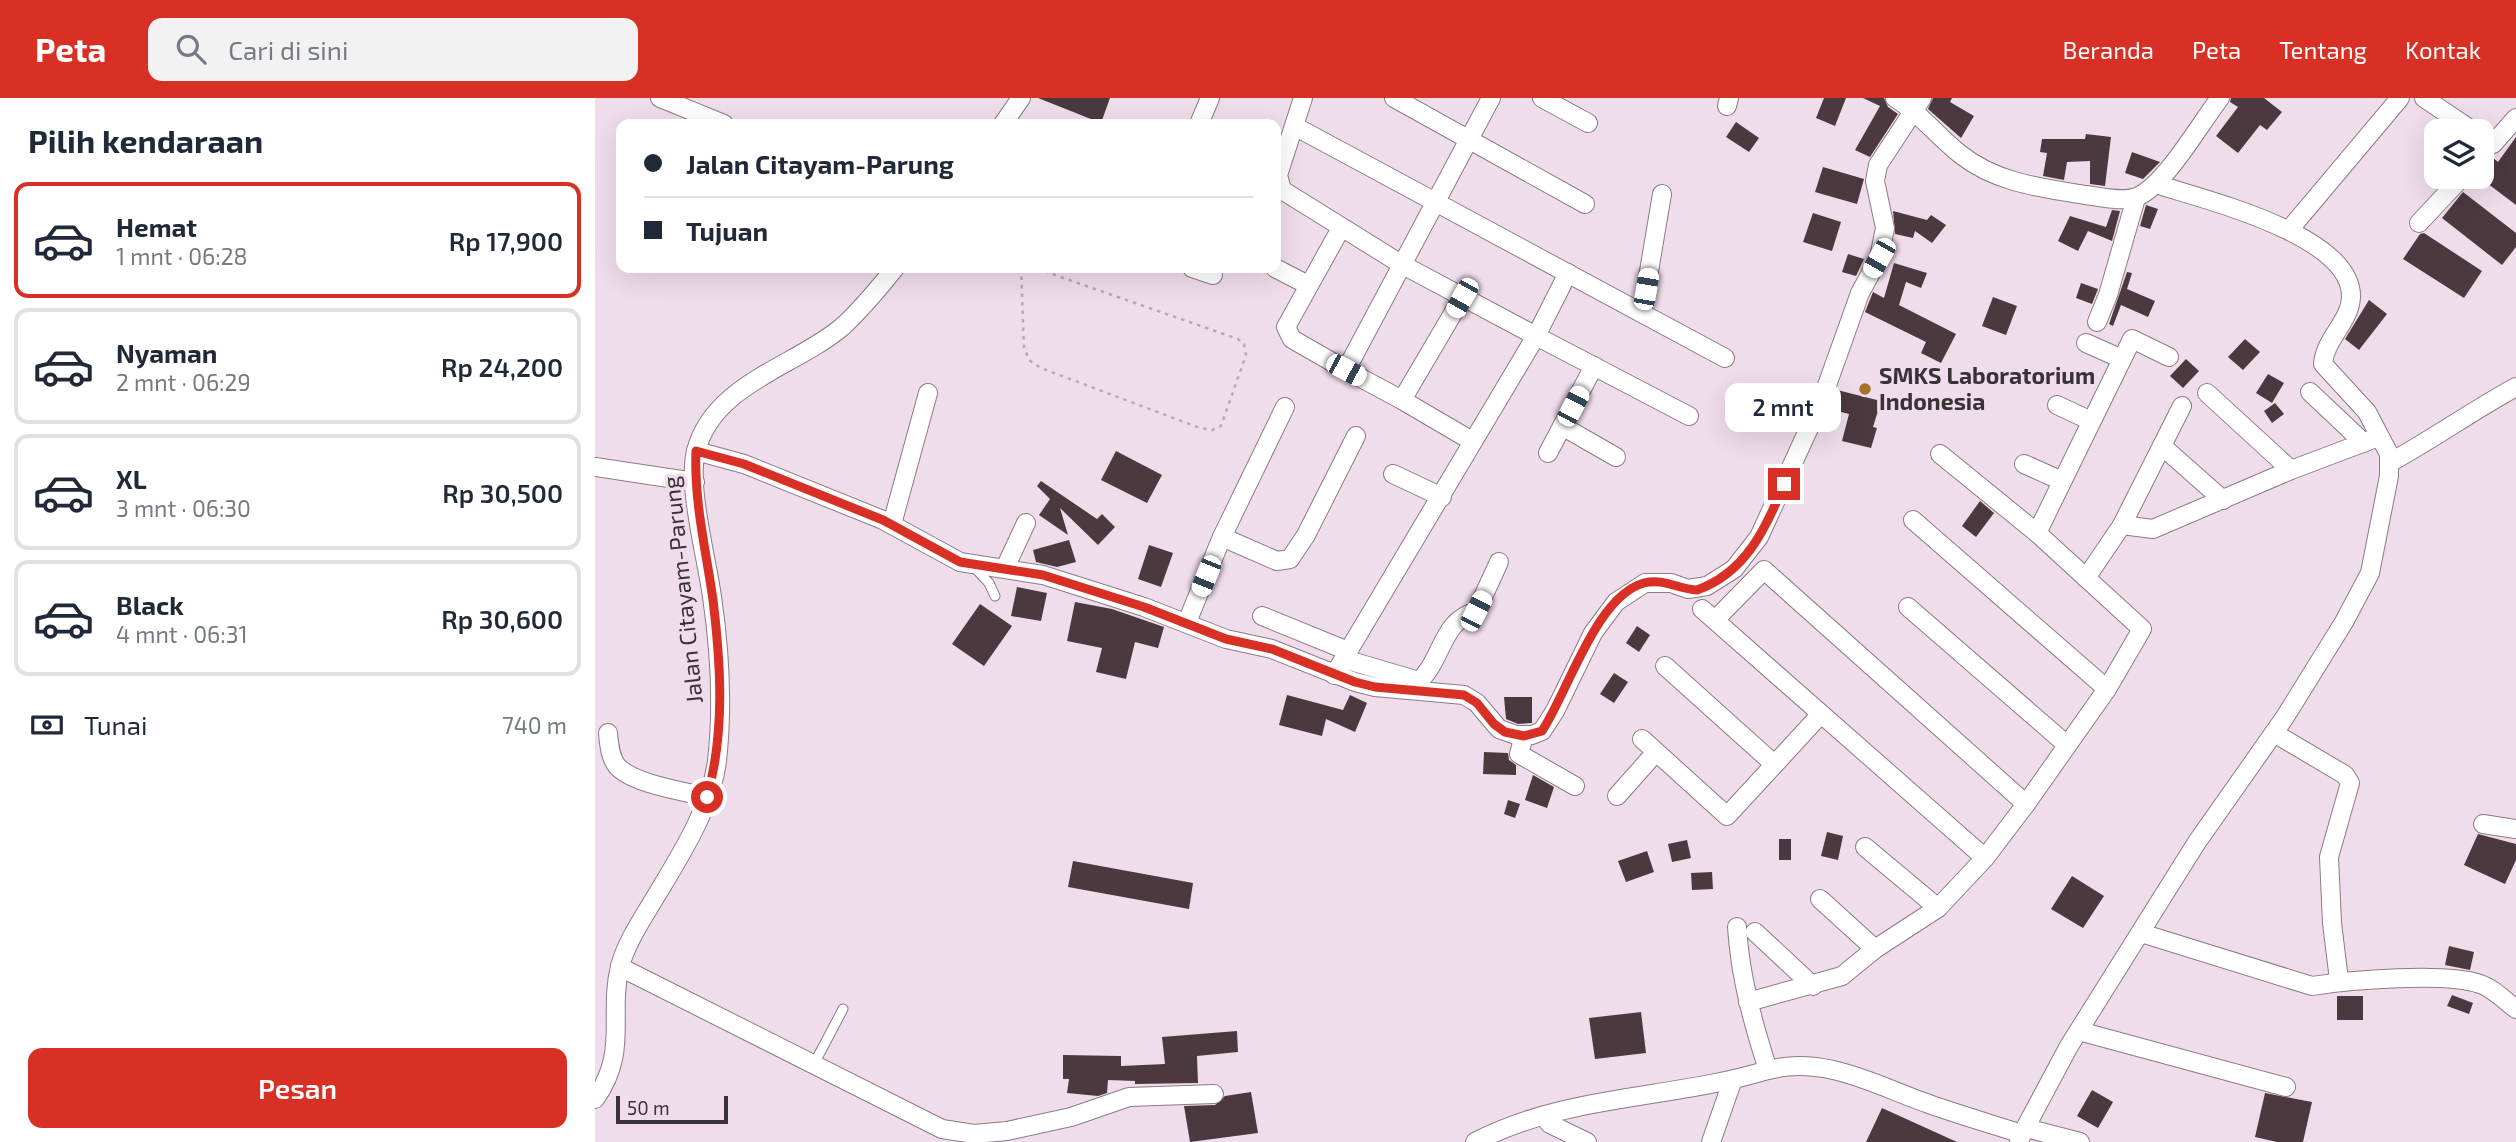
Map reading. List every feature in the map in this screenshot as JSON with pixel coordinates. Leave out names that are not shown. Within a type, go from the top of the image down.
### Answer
[{"type":"street","points":[[660,98],[711,119]]},
{"type":"street","points":[[1006,119],[1021,98]]},
{"type":"street","points":[[1202,119],[1210,98]]},
{"type":"street","points":[[1281,149],[1296,127],[1303,98]]},
{"type":"street","points":[[1394,98],[1585,204]]},
{"type":"street","points":[[1346,370],[1492,98]]},
{"type":"street","points":[[1542,98],[1588,123]]},
{"type":"street","points":[[1895,98],[1918,104],[1958,153],[1989,173],[2021,184],[2108,198],[2137,198],[2156,184],[2220,98]]},
{"type":"street","points":[[2289,230],[2400,98]]},
{"type":"street","points":[[2424,98],[2455,119]]},
{"type":"street","points":[[696,451],[744,464],[892,524],[933,549],[970,565],[1043,575],[1187,622],[1226,639],[1272,649],[1334,675],[1375,687],[1464,695],[1477,703],[1499,729],[1524,736],[1542,731],[1555,711],[1593,633],[1616,602],[1645,583],[1671,583],[1688,590],[1707,586],[1734,569],[1759,537],[1821,402],[1860,293],[1879,258],[1885,228],[1875,181],[1876,170],[1918,104]]},
{"type":"street","points":[[2494,138],[2516,118]]},
{"type":"street","points":[[1296,127],[1725,358]]},
{"type":"street","points":[[2022,1134],[2078,1031],[2197,842],[2274,733],[2367,580],[2389,476],[2387,447],[2367,412],[2323,364],[2324,351],[2350,306],[2351,288],[2337,265],[2289,230],[2233,206],[2196,198],[2156,184]]},
{"type":"street","points":[[1281,186],[1282,190],[1401,264],[1689,416]]},
{"type":"street","points":[[2419,223],[2451,189]]},
{"type":"street","points":[[1642,313],[1663,194]]},
{"type":"street","points":[[2097,322],[2108,295],[2137,198]]},
{"type":"street","points":[[1341,228],[1286,327],[1292,339],[1472,441]]},
{"type":"street","points":[[1281,271],[1308,285]]},
{"type":"street","points":[[1334,675],[1443,497],[1472,441],[1536,336],[1568,272]]},
{"type":"street","name":"Jalan Citayam-Parung","points":[[595,1099],[607,1083],[613,1062],[620,967],[635,932],[707,797],[716,765],[719,673],[713,600],[695,482],[696,451],[708,425],[724,406],[757,378],[813,348],[842,327],[891,273]]},
{"type":"street","points":[[1207,273],[1213,275]]},
{"type":"street","points":[[1402,400],[1462,298]]},
{"type":"street","points":[[2037,533],[2131,339],[2169,357]]},
{"type":"street","points":[[2086,343],[2122,359]]},
{"type":"street","points":[[1548,453],[1594,366]]},
{"type":"street","points":[[2389,463],[2433,439],[2456,420],[2516,387]]},
{"type":"street","points":[[2122,525],[2153,529],[2291,470],[2368,441],[2310,392]]},
{"type":"street","points":[[892,524],[916,425],[928,393]]},
{"type":"street","points":[[2207,393],[2291,470]]},
{"type":"street","points":[[2057,405],[2091,421]]},
{"type":"street","points":[[2086,578],[2122,525],[2182,406]]},
{"type":"street","points":[[1187,622],[1222,537],[1285,407]]},
{"type":"street","points":[[1562,426],[1616,457]]},
{"type":"street","points":[[1222,537],[1276,561],[1290,559],[1356,436]]},
{"type":"street","points":[[2161,446],[2223,500]]},
{"type":"street","points":[[1748,1002],[1842,976],[1875,948],[1938,908],[1985,858],[2026,804],[2106,689],[2142,629],[2037,533],[1940,454]]},
{"type":"street","points":[[2024,464],[2062,481]]},
{"type":"street","points":[[595,467],[695,482]]},
{"type":"street","points":[[1393,474],[1443,497]]},
{"type":"street","points":[[1913,520],[2106,689]]},
{"type":"street","points":[[1005,568],[1026,523]]},
{"type":"street","points":[[1262,616],[1346,655],[1419,681],[1428,673],[1455,621],[1476,611],[1499,562]]},
{"type":"street","points":[[1985,858],[1709,615],[1764,570],[2026,804]]},
{"type":"street","points":[[1908,607],[2067,745]]},
{"type":"street","points":[[1665,666],[1774,764]]},
{"type":"street","points":[[1642,739],[1727,816],[1821,713]]},
{"type":"street","points":[[608,733],[610,752],[617,766],[633,778],[707,797]]},
{"type":"street","points":[[2274,733],[2344,775],[2350,783],[2329,857],[2332,923],[2339,980]]},
{"type":"street","points":[[1524,736],[1519,754],[1575,786]]},
{"type":"street","points":[[1617,796],[1657,752]]},
{"type":"street","points":[[2483,824],[2516,829]]},
{"type":"street","points":[[1864,847],[1938,908]]},
{"type":"street","points":[[1821,899],[1875,948]]},
{"type":"street","points":[[1737,927],[1748,1002],[1768,1070]]},
{"type":"street","points":[[1755,932],[1812,986]]},
{"type":"street","points":[[2141,933],[2312,986],[2339,980],[2472,982],[2483,984],[2516,1009]]},
{"type":"street","points":[[620,967],[942,1129],[974,1134],[1007,1131],[1071,1117],[1129,1097],[1214,1094]]},
{"type":"street","points":[[2078,1031],[2286,1087]]},
{"type":"street","points":[[1475,1142],[1542,1116],[1587,1103],[1732,1082],[1768,1070],[1793,1066],[1844,1073],[2022,1134],[2080,1142]]},
{"type":"street","points":[[1711,1142],[1732,1082]]},
{"type":"street","points":[[1542,1116],[1551,1124],[1587,1142]]},
{"type":"lane","points":[[970,565],[989,583],[995,596]]},
{"type":"lane","points":[[814,1064],[843,1009]]},
{"type":"path","points":[[1021,273],[1024,347],[1029,360],[1041,368],[1200,428],[1212,430],[1221,426],[1246,355],[1244,344],[1238,339],[1048,273]]},
{"type":"building","points":[[1038,98],[1110,98],[1102,119],[1091,119]]},
{"type":"building","points":[[1824,98],[1846,98],[1835,126],[1816,118]]},
{"type":"building","points":[[1863,98],[1884,98],[1888,107],[1898,114],[1870,157],[1855,150],[1880,106]]},
{"type":"building","points":[[1933,98],[1952,98],[1950,102],[1974,116],[1961,138],[1928,109]]},
{"type":"building","points":[[2231,98],[2264,98],[2282,112],[2267,130],[2260,125],[2238,153],[2216,136],[2238,107],[2230,102]]},
{"type":"building","points":[[1736,122],[1759,138],[1749,152],[1726,137]]},
{"type":"building","points":[[2086,134],[2111,137],[2105,186],[2090,184],[2090,161],[2067,162],[2064,180],[2043,176],[2047,153],[2040,152],[2042,139],[2085,139]]},
{"type":"building","points":[[2516,137],[2516,205],[2494,188],[2494,159],[2498,162]]},
{"type":"building","points":[[2132,152],[2160,162],[2143,179],[2125,173]]},
{"type":"building","points":[[1823,167],[1864,179],[1857,204],[1815,192]]},
{"type":"building","points":[[2463,192],[2516,233],[2516,247],[2502,265],[2442,218]]},
{"type":"building","points":[[2146,205],[2158,209],[2150,229],[2140,226]]},
{"type":"building","points":[[2112,210],[2120,211],[2112,241],[2088,231],[2078,251],[2058,241],[2070,216],[2106,227]]},
{"type":"building","points":[[1893,211],[1927,220],[1931,215],[1946,225],[1932,243],[1915,231],[1913,238],[1895,234]]},
{"type":"building","points":[[1813,213],[1841,222],[1832,251],[1803,242]]},
{"type":"building","points":[[2424,233],[2482,271],[2464,298],[2403,259],[2420,234]]},
{"type":"building","points":[[1848,254],[1864,259],[1856,276],[1842,272]]},
{"type":"building","points":[[1894,263],[1927,273],[1921,288],[1906,282],[1899,305],[1956,334],[1941,363],[1921,353],[1926,342],[1865,312],[1873,292],[1884,298]]},
{"type":"building","points":[[2127,272],[2132,273],[2127,289],[2155,301],[2148,317],[2121,305],[2113,326],[2109,324]]},
{"type":"building","points":[[2081,283],[2098,289],[2092,304],[2076,298]]},
{"type":"building","points":[[1993,297],[2017,306],[2006,335],[1982,326]]},
{"type":"building","points":[[2369,300],[2387,314],[2359,350],[2345,339]]},
{"type":"building","points":[[2245,339],[2260,352],[2243,370],[2228,357]]},
{"type":"building","points":[[2186,359],[2199,371],[2183,388],[2170,376]]},
{"type":"building","points":[[2268,374],[2284,383],[2272,403],[2256,393]]},
{"type":"building","points":[[1837,390],[1881,401],[1873,427],[1877,428],[1871,448],[1842,441],[1849,414],[1830,409]]},
{"type":"building","points":[[2275,403],[2284,414],[2272,423],[2264,411]]},
{"type":"building","points":[[1116,451],[1162,475],[1147,503],[1101,480]]},
{"type":"building","points":[[1041,481],[1097,519],[1102,514],[1115,527],[1098,545],[1060,508],[1068,535],[1039,515],[1050,499],[1037,486]]},
{"type":"building","points":[[1980,501],[1994,513],[1976,537],[1962,526]]},
{"type":"building","points":[[1069,540],[1076,562],[1057,567],[1036,562],[1033,550]]},
{"type":"building","points":[[1149,545],[1173,553],[1161,587],[1138,579]]},
{"type":"building","points":[[1017,587],[1047,593],[1041,621],[1011,616]]},
{"type":"building","points":[[1075,602],[1112,609],[1164,627],[1158,648],[1135,642],[1126,679],[1096,672],[1102,648],[1067,641]]},
{"type":"building","points":[[980,604],[1012,626],[984,666],[952,644]]},
{"type":"building","points":[[1637,626],[1650,635],[1639,652],[1626,643]]},
{"type":"building","points":[[1614,673],[1628,682],[1614,703],[1600,694]]},
{"type":"building","points":[[1287,695],[1343,710],[1350,695],[1367,703],[1355,732],[1326,719],[1322,736],[1279,725]]},
{"type":"building","points":[[1504,697],[1532,697],[1532,723],[1518,724],[1506,719]]},
{"type":"building","points":[[1484,752],[1508,753],[1509,760],[1516,765],[1516,775],[1483,774]]},
{"type":"building","points":[[1533,775],[1554,787],[1547,808],[1525,800]]},
{"type":"building","points":[[1508,800],[1520,804],[1515,818],[1504,814]]},
{"type":"building","points":[[1827,832],[1843,836],[1838,860],[1821,856]]},
{"type":"building","points":[[2478,834],[2516,844],[2516,860],[2505,884],[2464,865]]},
{"type":"building","points":[[1779,839],[1791,839],[1791,860],[1779,860]]},
{"type":"building","points":[[1687,840],[1691,858],[1672,862],[1668,844]]},
{"type":"building","points":[[1647,851],[1654,872],[1626,882],[1618,861]]},
{"type":"building","points":[[1073,861],[1193,883],[1189,909],[1068,887]]},
{"type":"building","points":[[1712,872],[1713,889],[1692,890],[1691,873]]},
{"type":"building","points":[[2072,876],[2104,896],[2083,928],[2051,909]]},
{"type":"building","points":[[2449,946],[2474,952],[2470,970],[2445,965]]},
{"type":"building","points":[[2452,995],[2473,1003],[2469,1014],[2447,1006]]},
{"type":"building","points":[[2337,996],[2363,996],[2363,1020],[2337,1020]]},
{"type":"building","points":[[1641,1012],[1646,1053],[1595,1059],[1589,1018]]},
{"type":"building","points":[[1237,1031],[1238,1052],[1197,1056],[1198,1083],[1135,1084],[1135,1081],[1108,1080],[1107,1093],[1098,1096],[1067,1093],[1069,1079],[1063,1079],[1063,1055],[1121,1056],[1121,1066],[1165,1064],[1162,1037]]},
{"type":"building","points":[[2092,1090],[2113,1102],[2098,1128],[2077,1116]]},
{"type":"building","points":[[1251,1092],[1258,1133],[1190,1142],[1184,1106],[1215,1105],[1225,1096]]},
{"type":"building","points":[[2265,1093],[2312,1102],[2303,1142],[2277,1142],[2255,1137]]},
{"type":"building","points":[[1882,1108],[1957,1142],[1866,1142]]},
{"type":"place","name":"SMKS Laboratorium Indonesia","points":[[1865,389]]},
{"type":"route","points":[[707,797],[716,765],[720,722],[719,673],[713,600],[697,505],[696,451],[744,464],[800,485],[901,528],[933,549],[960,562],[1043,575],[1187,622],[1226,639],[1272,649],[1355,682],[1375,687],[1464,695],[1477,703],[1499,729],[1524,736],[1542,731],[1555,711],[1593,633],[1616,602],[1636,586],[1645,583],[1658,581],[1697,590],[1734,569],[1759,537],[1784,484]]}]
